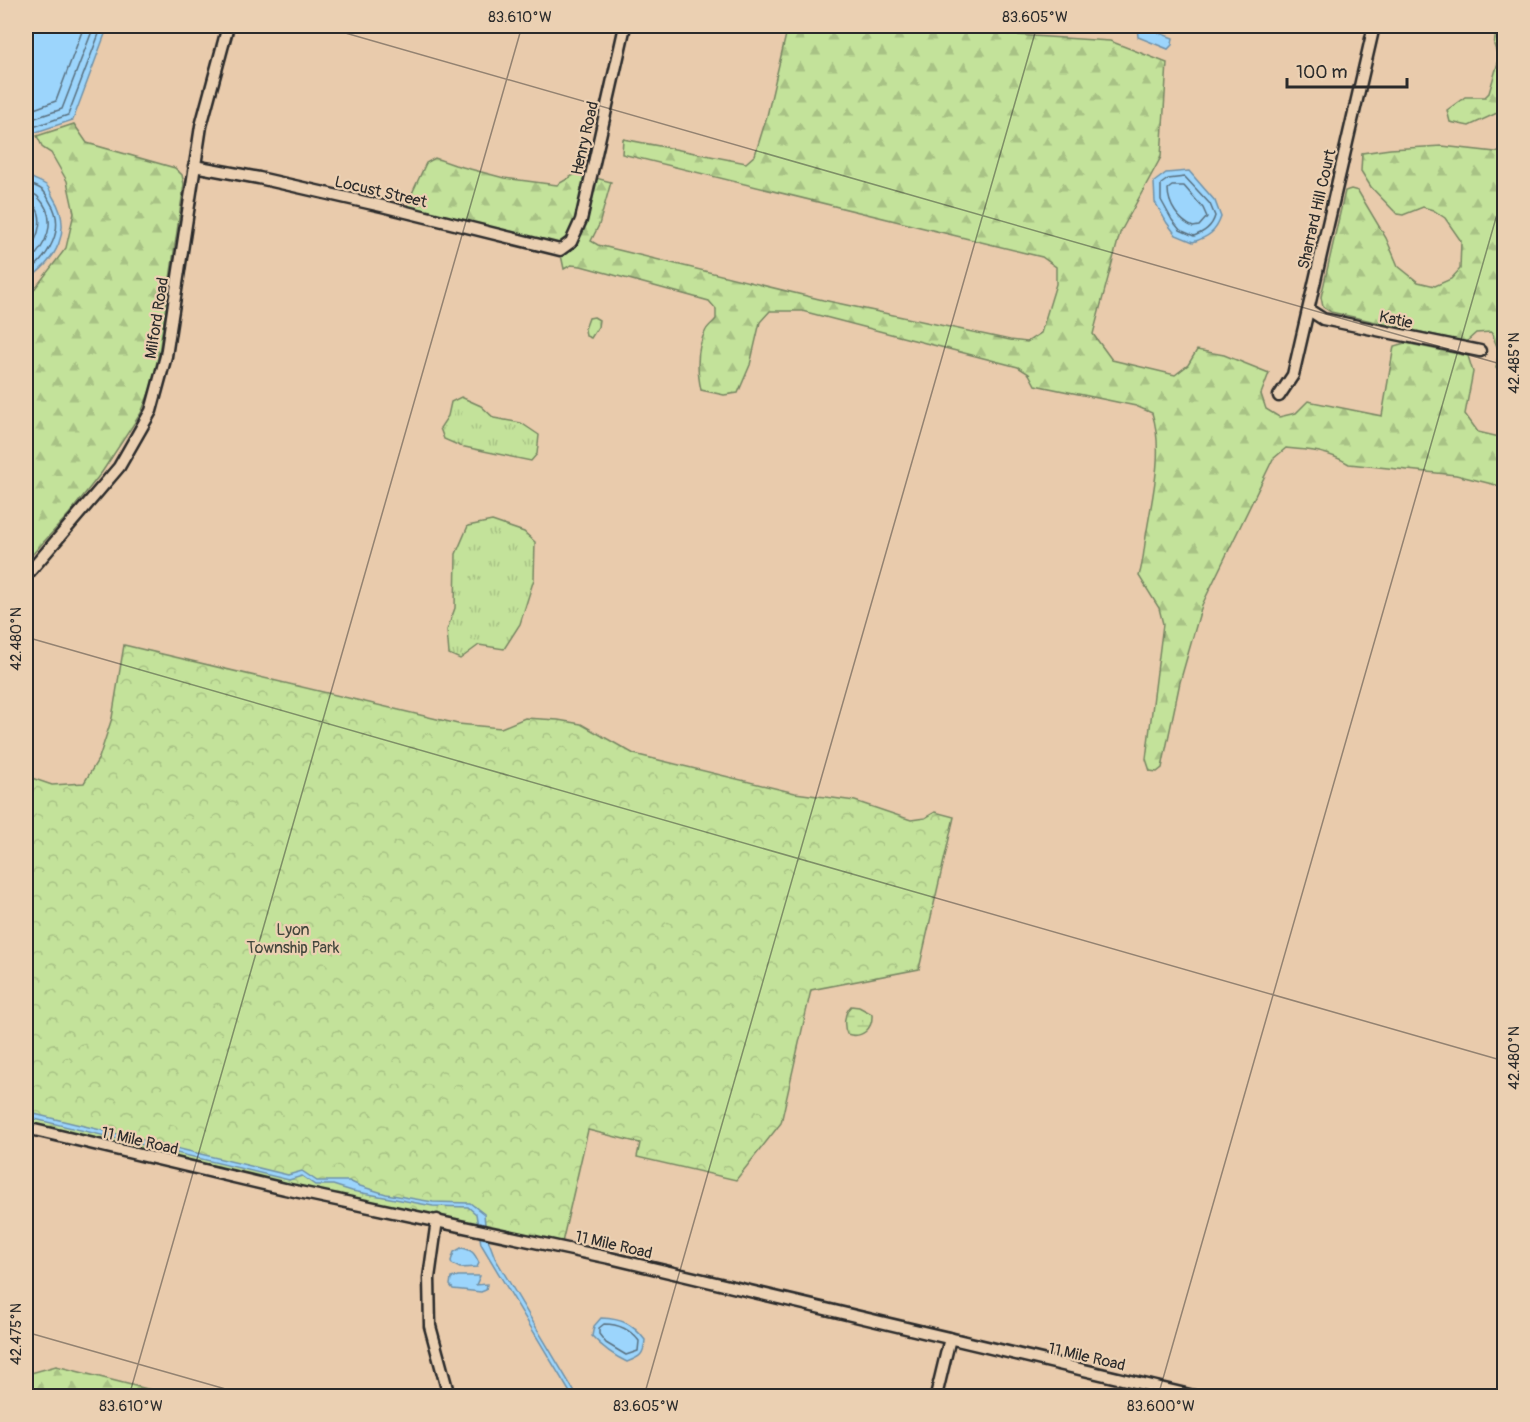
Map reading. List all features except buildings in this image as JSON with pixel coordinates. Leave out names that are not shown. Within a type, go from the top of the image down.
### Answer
[{"type":"street","name":"Milford Road","points":[[26,576],[119,467],[151,411],[166,356],[201,126],[228,26]]},
{"type":"street","name":"Henry Road","points":[[560,250],[571,242],[581,220],[626,26]]},
{"type":"street","name":"Sharrard Hill Court","points":[[1279,396],[1293,375],[1374,26]]},
{"type":"street","name":"Locust Street","points":[[194,166],[375,204],[560,250]]},
{"type":"street","name":"Katie","points":[[1309,310],[1323,319],[1479,351]]},
{"type":"street","name":"11 Mile Road","points":[[26,1128],[285,1189],[490,1232],[1194,1396]]},
{"type":"street","points":[[437,1220],[429,1278],[430,1326],[449,1396]]},
{"type":"street","points":[[936,1396],[950,1338]]},
{"type":"green space","points":[[788,26],[962,26],[987,33],[1110,41],[1167,63],[1161,157],[1120,233],[1093,334],[1112,360],[1175,375],[1188,365],[1197,350],[1224,355],[1269,373],[1261,394],[1266,409],[1279,417],[1296,413],[1308,401],[1382,416],[1394,346],[1405,343],[1468,356],[1473,372],[1465,414],[1478,432],[1504,438],[1504,487],[1456,475],[1349,464],[1319,452],[1286,448],[1273,459],[1202,605],[1180,682],[1162,768],[1157,772],[1150,771],[1146,759],[1163,624],[1159,608],[1139,576],[1156,472],[1157,442],[1152,413],[1136,406],[1035,385],[1029,374],[1018,367],[802,311],[770,311],[760,322],[750,365],[738,393],[724,395],[701,390],[698,367],[700,344],[707,329],[716,319],[716,309],[709,301],[581,266],[571,265],[564,269],[560,250],[406,212],[426,163],[435,158],[504,178],[557,185],[577,173],[611,182],[599,225],[591,241],[598,245],[823,300],[1010,340],[1027,342],[1041,333],[1056,284],[1056,267],[1042,257],[622,154],[623,139],[746,163],[755,155],[767,116]]},
{"type":"green space","points":[[1497,26],[1504,26],[1504,113],[1497,113],[1469,126],[1450,122],[1447,110],[1465,97],[1485,97],[1489,93],[1499,59],[1494,45]]},
{"type":"green space","points":[[74,124],[87,143],[175,168],[182,175],[184,184],[159,353],[151,388],[141,413],[102,472],[69,514],[30,557],[26,558],[26,294],[33,291],[66,248],[74,213],[67,181],[51,153],[43,148],[37,136]]},
{"type":"green space","points":[[1442,146],[1504,153],[1504,377],[1496,368],[1499,351],[1491,332],[1476,333],[1466,342],[1331,312],[1323,307],[1321,297],[1345,191],[1351,189],[1358,191],[1386,238],[1398,266],[1418,282],[1435,286],[1451,279],[1460,269],[1461,241],[1445,218],[1423,207],[1403,215],[1397,214],[1371,187],[1361,171],[1362,153]]},
{"type":"green space","points":[[594,317],[599,320],[598,327],[591,338],[586,336],[585,329],[589,318]]},
{"type":"green space","points":[[461,397],[481,406],[494,418],[521,423],[539,435],[537,454],[531,461],[460,446],[444,439],[440,428],[448,416],[451,402]]},
{"type":"green space","points":[[492,521],[524,532],[535,542],[534,579],[520,624],[504,649],[479,645],[460,659],[449,654],[447,630],[455,608],[456,554],[468,526]]},
{"type":"green space","name":"Lyon Township Park","points":[[124,645],[458,724],[501,728],[525,718],[581,724],[634,754],[795,793],[855,801],[911,820],[925,818],[935,812],[954,817],[919,969],[811,990],[781,1123],[736,1180],[637,1157],[640,1143],[588,1130],[561,1247],[26,1127],[26,776],[52,785],[84,783],[99,758],[112,718]]},
{"type":"green space","points":[[851,1006],[859,1007],[872,1014],[871,1024],[862,1034],[847,1034],[845,1019]]},
{"type":"green space","points":[[56,1366],[175,1396],[26,1396],[26,1372],[31,1373]]},
{"type":"water","points":[[26,26],[108,26],[73,120],[36,132],[26,131]]},
{"type":"water","points":[[1137,26],[1155,26],[1159,33],[1173,38],[1172,45],[1168,49],[1138,37]]},
{"type":"water","points":[[1189,171],[1215,201],[1221,217],[1217,227],[1211,233],[1193,242],[1176,235],[1155,202],[1154,182],[1166,173]]},
{"type":"water","points":[[26,173],[48,187],[59,209],[62,233],[59,244],[46,264],[26,281]]},
{"type":"water","points":[[26,1112],[288,1175],[302,1171],[317,1181],[349,1181],[386,1194],[433,1202],[470,1203],[484,1214],[486,1234],[495,1258],[577,1396],[572,1396],[481,1244],[476,1214],[468,1207],[433,1206],[352,1191],[333,1185],[315,1185],[302,1176],[289,1180],[26,1117]]},
{"type":"water","points":[[461,1248],[474,1255],[479,1263],[477,1267],[460,1268],[452,1264],[454,1252]]},
{"type":"water","points":[[480,1276],[476,1285],[487,1284],[486,1290],[481,1292],[453,1289],[450,1285],[451,1278]]},
{"type":"water","points":[[601,1318],[621,1321],[636,1330],[645,1340],[644,1349],[640,1355],[627,1362],[600,1344],[592,1336],[594,1326]]},
{"type":"waterway","points":[[26,150],[27,129]]}]
